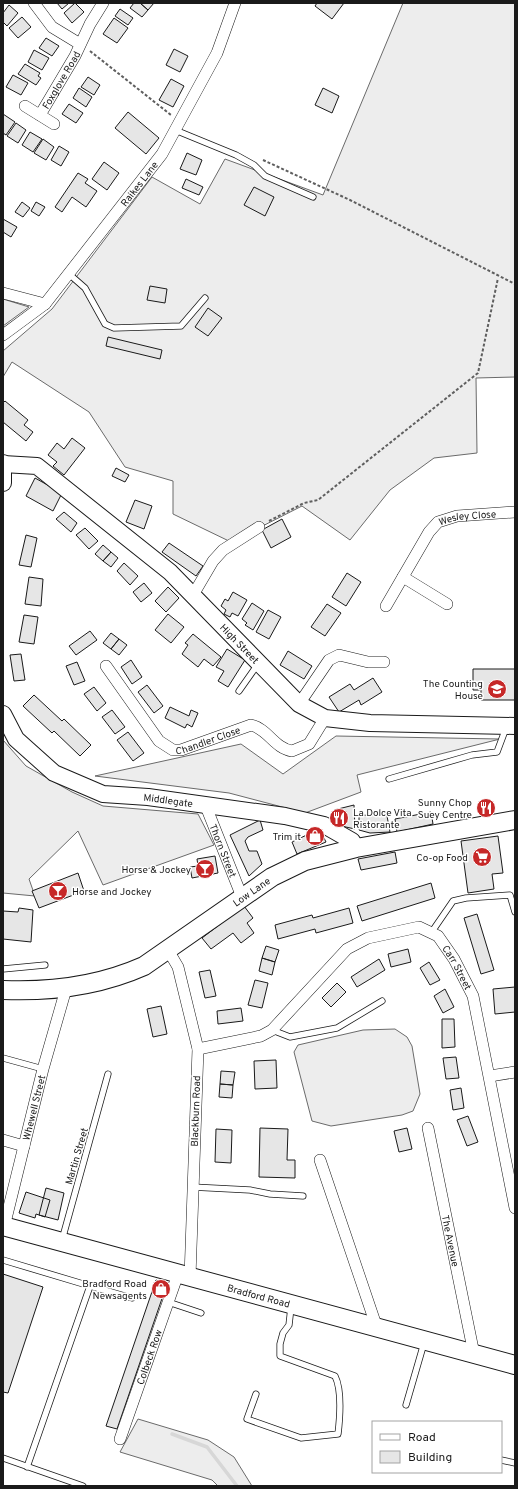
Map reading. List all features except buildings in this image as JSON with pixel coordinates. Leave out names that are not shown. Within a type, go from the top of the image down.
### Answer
[{"type":"main road","points":[[3,464],[3,483]]},
{"type":"main road","name":"High Street","points":[[3,464],[37,466],[170,572],[258,664],[299,704],[325,718],[370,723],[511,725]]},
{"type":"main road","name":"Middlegate","points":[[3,714],[16,739],[54,773],[103,794],[205,804],[285,816],[324,825],[352,841],[356,848]]},
{"type":"main road","name":"Low Lane","points":[[3,990],[34,991],[66,989],[91,984],[133,971],[144,966],[168,950],[272,877],[305,861],[356,848],[515,820]]},
{"type":"main road","name":"Bradford Road","points":[[4,1227],[515,1365]]},
{"type":"street","name":"Foxglove Road","points":[[34,3],[52,27],[80,44]]},
{"type":"street","name":"Foxglove Road","points":[[40,115],[75,56],[103,3]]},
{"type":"street","name":"Raikes Lane","points":[[3,335],[45,304],[162,154],[216,56],[235,3]]},
{"type":"street","name":"Foxglove Road","points":[[25,106],[54,124]]},
{"type":"street","points":[[3,293],[45,304]]},
{"type":"street","name":"Wesley Close","points":[[386,606],[429,532],[438,522],[457,516],[515,512]]},
{"type":"street","points":[[193,595],[213,561],[223,550],[259,527]]},
{"type":"street","points":[[403,577],[447,604]]},
{"type":"street","points":[[299,704],[329,660],[334,657],[339,655],[368,662],[384,662]]},
{"type":"street","name":"Chandler Close","points":[[106,666],[159,741],[173,750],[180,750],[251,725],[258,727],[280,747],[292,752],[309,744],[325,718]]},
{"type":"street","name":"Thorn Street","points":[[205,804],[242,897]]},
{"type":"street","points":[[198,1049],[261,1036],[272,1030],[347,949],[368,938],[419,927],[431,932]]},
{"type":"street","name":"Carr Street","points":[[431,932],[438,936],[454,959],[472,996],[490,1076],[515,1208]]},
{"type":"street","name":"Blackburn Road","points":[[168,950],[178,967],[198,1049],[192,1187],[184,1276]]},
{"type":"street","name":"Whewell Street","points":[[4,1227],[43,1069],[66,989]]},
{"type":"street","points":[[490,1076],[515,1072]]},
{"type":"street","name":"The Avenue","points":[[428,1128],[474,1354]]},
{"type":"street","points":[[3,1140],[24,1146]]},
{"type":"street","points":[[320,1160],[377,1328]]},
{"type":"street","name":"Colbeck Row","points":[[120,1439],[168,1302],[184,1276]]},
{"type":"lane","points":[[177,126],[254,165],[265,176],[313,197]]},
{"type":"lane","points":[[69,274],[85,288],[105,324],[114,328],[181,326],[205,298]]},
{"type":"lane","points":[[239,691],[258,664]]},
{"type":"lane","points":[[389,779],[472,755],[497,752],[511,725]]},
{"type":"lane","points":[[431,932],[453,901],[466,898],[510,895],[515,912]]},
{"type":"lane","points":[[3,969],[45,965]]},
{"type":"lane","points":[[272,1030],[290,1037],[337,1028],[382,1001]]},
{"type":"lane","points":[[3,1058],[43,1069]]},
{"type":"lane","name":"Martin Street","points":[[61,1242],[108,1074]]},
{"type":"lane","points":[[192,1187],[250,1190],[270,1194],[303,1196]]},
{"type":"lane","points":[[3,1260],[132,1298]]},
{"type":"lane","points":[[27,1467],[90,1286]]},
{"type":"lane","points":[[168,1302],[201,1313]]},
{"type":"lane","points":[[256,1394],[247,1419],[301,1438],[338,1434],[340,1403],[335,1376],[280,1356],[280,1344],[283,1333],[289,1325],[291,1305]]},
{"type":"lane","points":[[406,1405],[425,1341]]},
{"type":"lane","points":[[3,1458],[83,1486]]},
{"type":"lane","points":[[502,1460],[515,1463]]},
{"type":"path","points":[[80,44],[177,126]]},
{"type":"path","points":[[257,158],[350,200],[498,277],[515,284]]},
{"type":"path","points":[[259,527],[304,503],[318,500],[478,373],[498,277]]},
{"type":"shaded area","points":[[403,3],[515,3],[515,377],[476,378],[477,453],[434,458],[390,490],[350,540],[302,506],[231,542],[173,514],[173,481],[125,467],[89,412],[12,362],[3,377],[3,351],[52,309],[152,177],[200,204],[225,159],[323,195]]},
{"type":"shaded area","points":[[3,299],[29,307],[3,326]]},
{"type":"shaded area","points":[[336,736],[500,739],[357,775],[361,792],[305,813],[229,793],[95,776],[241,744],[283,774]]},
{"type":"shaded area","points":[[3,740],[26,766],[72,792],[103,806],[198,814],[214,845],[103,885],[78,831],[29,879],[35,896],[3,893]]},
{"type":"shaded area","points":[[395,1029],[407,1037],[412,1046],[420,1094],[413,1111],[402,1115],[331,1126],[312,1121],[294,1052],[298,1045],[363,1030]]},
{"type":"shaded area","points":[[138,1419],[208,1440],[234,1457],[252,1486],[218,1486],[212,1480],[120,1452]]},
{"type":"waterway","points":[[172,1434],[207,1447],[237,1486]]},
{"type":"place","name":"The Counting House","points":[[497,689]]},
{"type":"place","name":"Sunny Chop Suey Centre","points":[[486,808]]},
{"type":"place","name":"La Dolce Vita Ristorante","points":[[339,818]]},
{"type":"place","name":"Trim it","points":[[315,836]]},
{"type":"place","name":"Co-op Food","points":[[482,857]]},
{"type":"place","name":"Horse & Jockey","points":[[205,869]]},
{"type":"place","name":"Horse and Jockey","points":[[58,891]]},
{"type":"place","name":"Bradford Road Newsagents","points":[[161,1289]]}]
